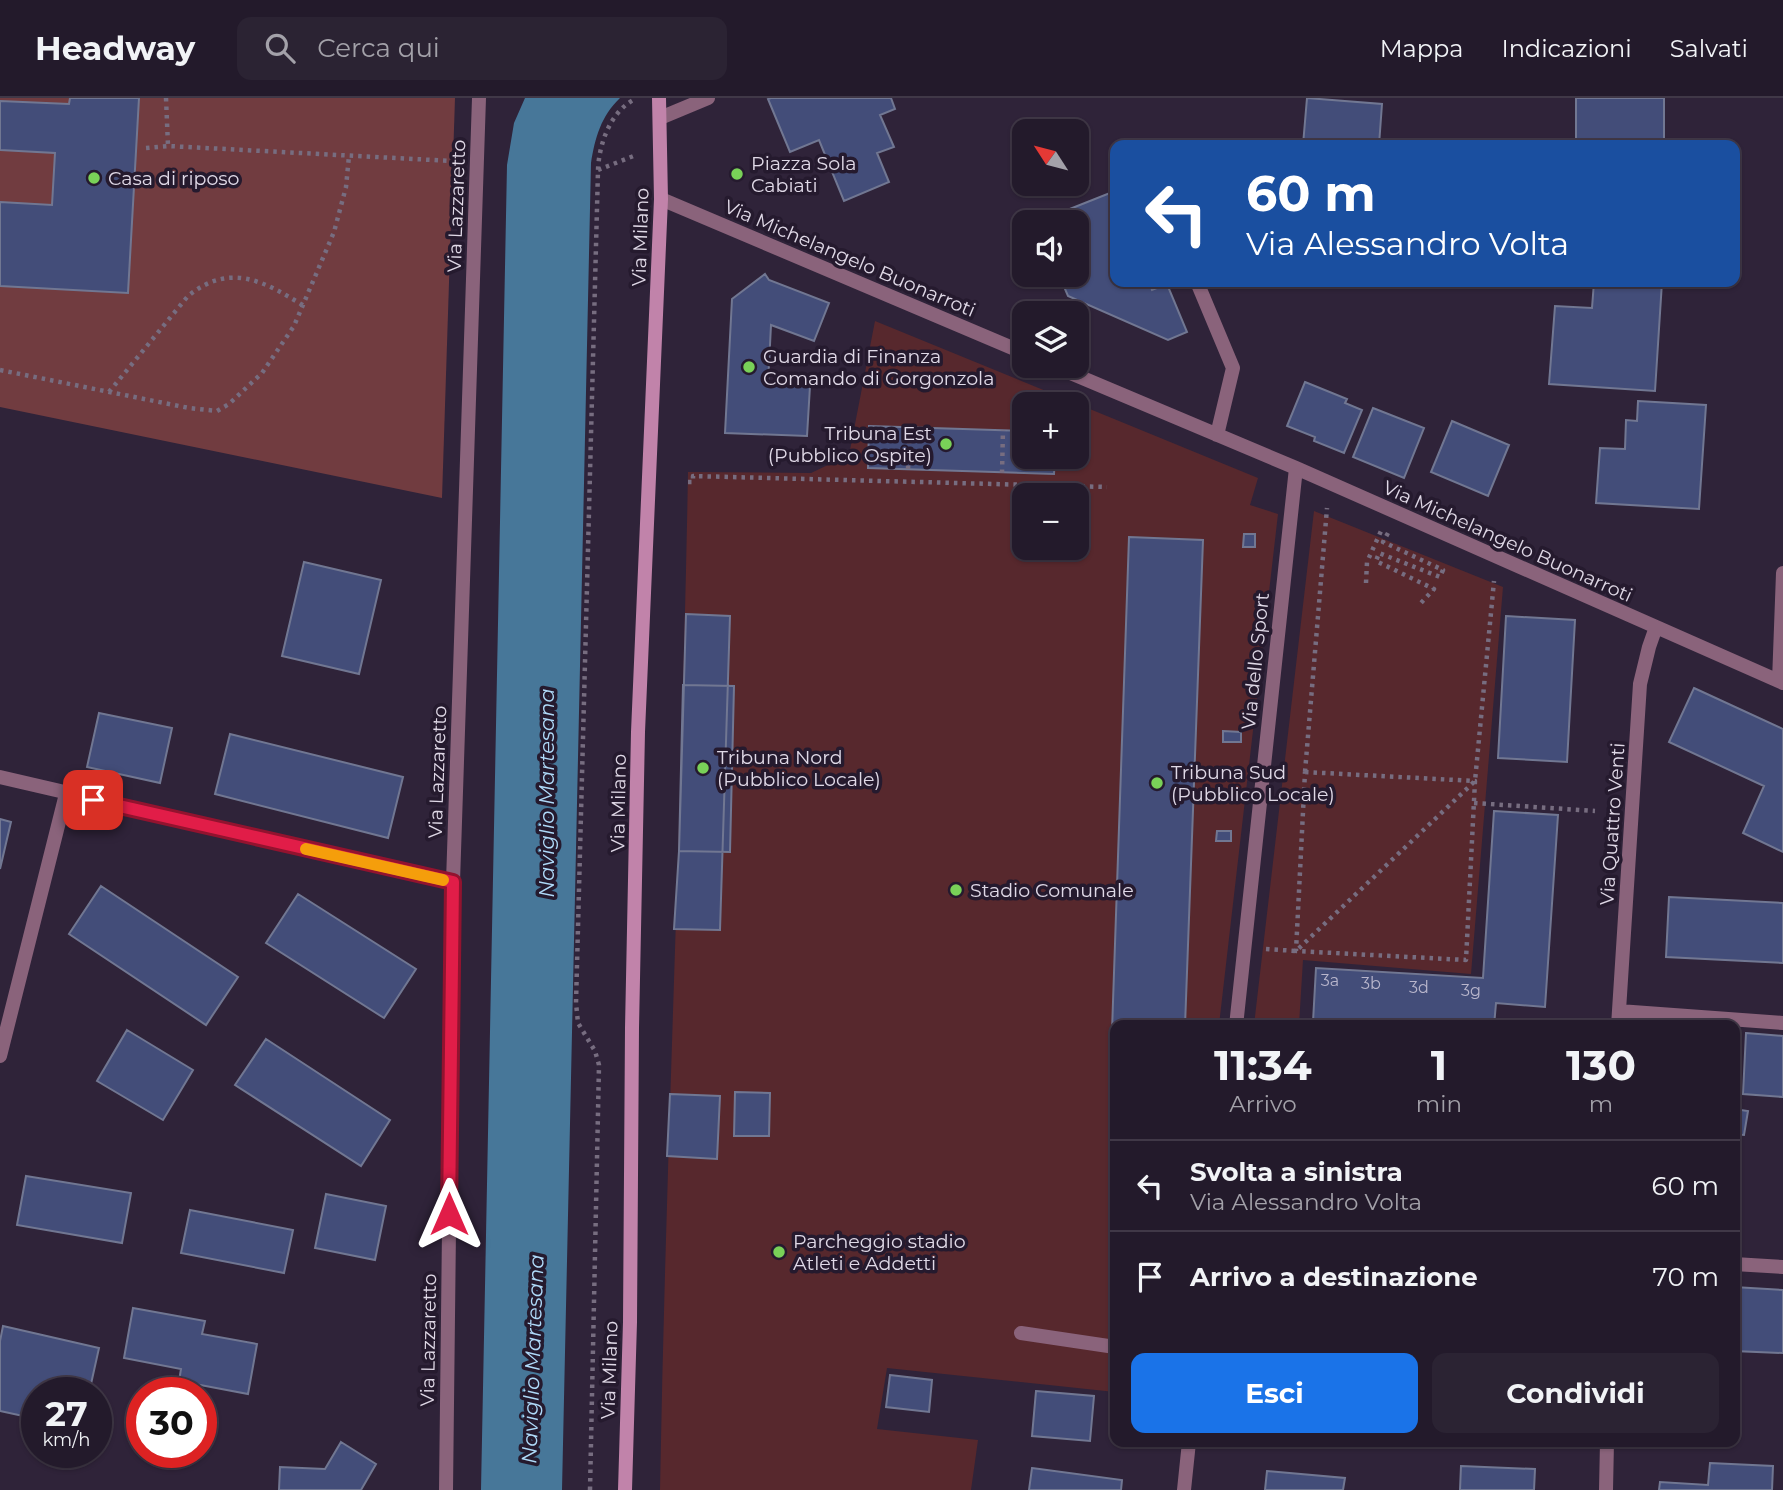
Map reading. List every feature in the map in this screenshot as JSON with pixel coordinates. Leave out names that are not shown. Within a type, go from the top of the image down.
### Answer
[{"type":"street","name":"Via Lazzaretto","points":[[446,1490],[453,882],[479,98]]},
{"type":"street","name":"Via Milano","points":[[625,1490],[630,1322],[632,1015],[638,732],[661,199],[659,98]]},
{"type":"street","points":[[660,118],[708,98]]},
{"type":"street","name":"Via Michelangelo Buonarroti","points":[[661,199],[1012,348]]},
{"type":"street","points":[[1199,287],[1233,368],[1217,435]]},
{"type":"street","name":"Via Michelangelo Buonarroti","points":[[1082,378],[1296,468],[1781,682]]},
{"type":"street","name":"Via dello Sport","points":[[1237,1020],[1296,468]]},
{"type":"street","points":[[1781,682],[1783,573]]},
{"type":"street","name":"Via Quattro Venti","points":[[1619,1018],[1640,684],[1648,647],[1656,627]]},
{"type":"street","points":[[0,777],[453,882]]},
{"type":"street","points":[[0,1056],[66,794]]},
{"type":"street","points":[[1619,1018],[1685,1020]]},
{"type":"street","points":[[1740,1022],[1783,1023]]},
{"type":"street","points":[[1740,1264],[1783,1267]]},
{"type":"street","points":[[1021,1333],[1110,1346]]},
{"type":"street","points":[[1184,1490],[1188,1447]]},
{"type":"street","points":[[1606,1447],[1606,1490]]},
{"type":"path","points":[[166,98],[169,146]]},
{"type":"path","points":[[590,1490],[599,1065],[595,1051],[578,1023],[576,1003],[597,170],[600,149],[612,121],[634,100]]},
{"type":"path","points":[[146,148],[169,146],[477,163]]},
{"type":"path","points":[[0,370],[190,408],[217,411],[229,404],[262,373],[294,326],[304,306],[334,232],[346,187],[349,156]]},
{"type":"path","points":[[109,392],[188,296],[198,288],[230,276],[251,280],[276,290],[304,306]]},
{"type":"path","points":[[908,469],[910,427]]},
{"type":"path","points":[[1002,473],[1003,430]]},
{"type":"path","points":[[688,482],[693,482],[693,476],[1107,486]]},
{"type":"path","points":[[1296,951],[1306,772],[1327,505],[1331,484]]},
{"type":"path","points":[[1366,583],[1367,562],[1381,541],[1443,570],[1440,577],[1379,552],[1376,561],[1434,589],[1420,604]]},
{"type":"path","points":[[1244,948],[1466,960],[1475,781],[1494,580]]},
{"type":"path","points":[[1306,772],[1475,781]]},
{"type":"path","points":[[1296,951],[1475,781]]},
{"type":"path","points":[[1474,803],[1595,811]]},
{"type":"shaded area","points":[[0,98],[455,98],[442,498],[0,407]]},
{"type":"shaded area","name":"Stadio Comunale","points":[[875,321],[1048,392],[1012,392],[1012,469],[1089,469],[1089,409],[1258,478],[1250,505],[1278,514],[1220,1020],[1110,1020],[1110,1391],[887,1368],[877,1429],[978,1440],[971,1490],[660,1490],[688,472],[811,473],[849,455]]},
{"type":"shaded area","points":[[1314,511],[1503,587],[1471,974],[1303,960],[1299,1020],[1255,1020]]},
{"type":"water","name":"Naviglio Martesana","points":[[525,98],[620,98],[608,112],[600,128],[591,163],[562,1490],[481,1490],[507,165],[514,123]]},
{"type":"building","name":"Casa di riposo","points":[[70,98],[139,98],[128,293],[0,286],[0,202],[52,205],[55,153],[0,150],[0,101],[69,104]]},
{"type":"building","points":[[891,98],[895,109],[880,115],[894,147],[877,153],[889,182],[844,201],[819,140],[790,152],[768,99]]},
{"type":"building","points":[[1307,98],[1382,104],[1379,140],[1303,140]]},
{"type":"building","points":[[1576,98],[1664,98],[1664,140],[1576,140]]},
{"type":"building","points":[[1110,193],[1110,287],[1151,287],[1152,290],[1168,287],[1187,332],[1168,340],[1089,305],[1089,301],[1079,301],[1068,296],[1064,287],[1089,287],[1089,210],[1067,210]]},
{"type":"building","name":"Guardia di Finanza Comando di Gorgonzola","points":[[765,274],[769,280],[829,303],[814,341],[771,325],[768,384],[810,386],[807,436],[725,433],[732,299]]},
{"type":"building","points":[[1594,287],[1662,287],[1655,391],[1549,384],[1555,306],[1592,308]]},
{"type":"building","points":[[1305,382],[1347,399],[1345,403],[1362,410],[1344,453],[1287,426]]},
{"type":"building","points":[[1638,401],[1706,405],[1699,509],[1596,503],[1600,448],[1625,449],[1626,420],[1637,421]]},
{"type":"building","points":[[1373,408],[1424,428],[1404,478],[1353,457]]},
{"type":"building","points":[[1452,421],[1509,445],[1488,496],[1431,472]]},
{"type":"building","name":"Tribuna Est (Pubblico Ospite)","points":[[869,426],[1012,431],[1012,469],[1054,469],[1054,474],[868,468]]},
{"type":"building","points":[[1244,534],[1255,534],[1255,547],[1243,547]]},
{"type":"building","name":"Tribuna Sud (Pubblico Locale)","points":[[1129,537],[1203,540],[1185,1020],[1112,1020]]},
{"type":"building","points":[[304,562],[381,580],[359,674],[282,656]]},
{"type":"building","name":"Tribuna Nord (Pubblico Locale)","points":[[686,614],[730,616],[720,930],[674,929]]},
{"type":"building","points":[[1506,616],[1575,620],[1567,762],[1498,758]]},
{"type":"building","points":[[683,685],[734,686],[730,852],[679,851]]},
{"type":"building","points":[[1694,688],[1783,729],[1783,852],[1743,833],[1764,786],[1669,742]]},
{"type":"building","points":[[99,713],[172,728],[160,783],[87,767]]},
{"type":"building","points":[[1223,731],[1241,732],[1241,742],[1223,742]]},
{"type":"building","points":[[230,734],[403,777],[388,838],[215,794]]},
{"type":"building","points":[[1494,811],[1558,815],[1545,1007],[1496,1003],[1495,1020],[1313,1020],[1316,968],[1483,978]]},
{"type":"building","points":[[0,819],[11,822],[0,869]]},
{"type":"building","points":[[1217,831],[1231,831],[1231,841],[1216,841]]},
{"type":"building","points":[[101,886],[238,977],[206,1025],[69,934]]},
{"type":"building","points":[[298,894],[416,969],[384,1018],[266,943]]},
{"type":"building","points":[[1669,897],[1783,903],[1783,963],[1666,957]]},
{"type":"building","points":[[127,1030],[193,1070],[163,1120],[97,1081]]},
{"type":"building","points":[[1746,1033],[1783,1036],[1783,1097],[1743,1094]]},
{"type":"building","points":[[266,1039],[390,1120],[361,1166],[235,1085]]},
{"type":"building","points":[[735,1092],[770,1093],[769,1136],[734,1136]]},
{"type":"building","points":[[670,1094],[720,1096],[717,1159],[667,1156]]},
{"type":"building","points":[[1740,1110],[1748,1111],[1744,1135],[1740,1135]]},
{"type":"building","points":[[26,1176],[131,1193],[122,1243],[17,1225]]},
{"type":"building","points":[[326,1194],[386,1206],[375,1260],[315,1248]]},
{"type":"building","points":[[190,1210],[293,1230],[284,1273],[181,1253]]},
{"type":"building","points":[[1740,1287],[1783,1290],[1783,1353],[1740,1351]]},
{"type":"building","points":[[133,1308],[205,1321],[202,1334],[257,1344],[248,1394],[217,1388],[217,1377],[180,1377],[181,1369],[124,1358]]},
{"type":"building","points":[[3,1326],[99,1348],[93,1377],[21,1377],[21,1416],[0,1411],[0,1341]]},
{"type":"building","points":[[890,1375],[932,1380],[929,1412],[886,1407]]},
{"type":"building","points":[[1036,1391],[1094,1396],[1090,1441],[1032,1436]]},
{"type":"building","points":[[341,1442],[376,1464],[361,1490],[279,1490],[280,1467],[325,1469]]},
{"type":"building","points":[[1710,1463],[1773,1466],[1772,1490],[1659,1490],[1660,1482],[1708,1485]]},
{"type":"building","points":[[1461,1466],[1535,1469],[1534,1490],[1460,1490]]},
{"type":"building","points":[[1032,1468],[1122,1480],[1121,1490],[1029,1490]]},
{"type":"building","points":[[1267,1471],[1345,1478],[1343,1490],[1265,1490]]},
{"type":"slow traffic","points":[[306,849],[443,880]]},
{"type":"place","name":"Piazza Sola Cabiati","points":[[737,174]]},
{"type":"place","name":"Casa di riposo","points":[[94,178]]},
{"type":"place","name":"Guardia di Finanza Comando di Gorgonzola","points":[[749,367]]},
{"type":"place","name":"Tribuna Est (Pubblico Ospite)","points":[[946,444]]},
{"type":"place","name":"Tribuna Nord (Pubblico Locale)","points":[[703,768]]},
{"type":"place","name":"Tribuna Sud (Pubblico Locale)","points":[[1157,783]]},
{"type":"place","name":"Stadio Comunale","points":[[956,890]]},
{"type":"place","name":"Parcheggio stadio Atleti e Addetti","points":[[779,1252]]},
{"type":"route","points":[[93,800],[453,882],[449,1214]]}]
